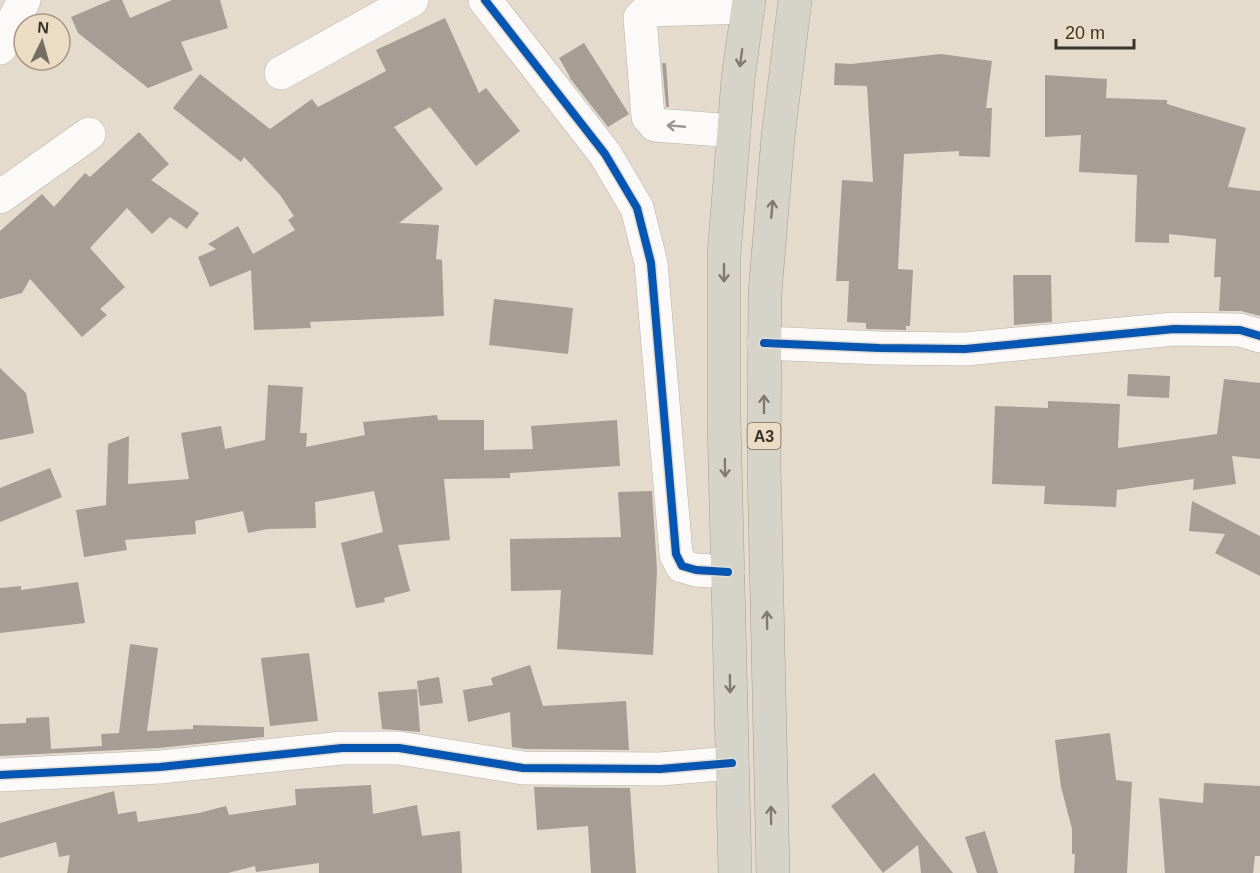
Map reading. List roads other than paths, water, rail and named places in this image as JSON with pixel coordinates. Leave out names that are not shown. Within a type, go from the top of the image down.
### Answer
[{"type":"highway","name":"A3","points":[[773,873],[764,465],[765,293],[778,137],[795,0]]},
{"type":"highway","name":"A3","points":[[735,873],[724,419],[724,255],[738,79],[748,3]]},
{"type":"street","points":[[0,48],[24,0]]},
{"type":"street","points":[[281,73],[412,0]]},
{"type":"street","points":[[485,0],[605,154],[637,208],[651,263],[676,554],[682,566],[696,570],[728,572]]},
{"type":"street","points":[[734,131],[656,124],[648,117],[640,18],[648,10],[748,3]]},
{"type":"street","points":[[0,197],[89,134]]},
{"type":"street","points":[[764,343],[965,349],[1174,329],[1240,330],[1260,336]]},
{"type":"street","points":[[0,775],[160,767],[342,748],[399,748],[523,768],[660,769],[732,763]]}]
